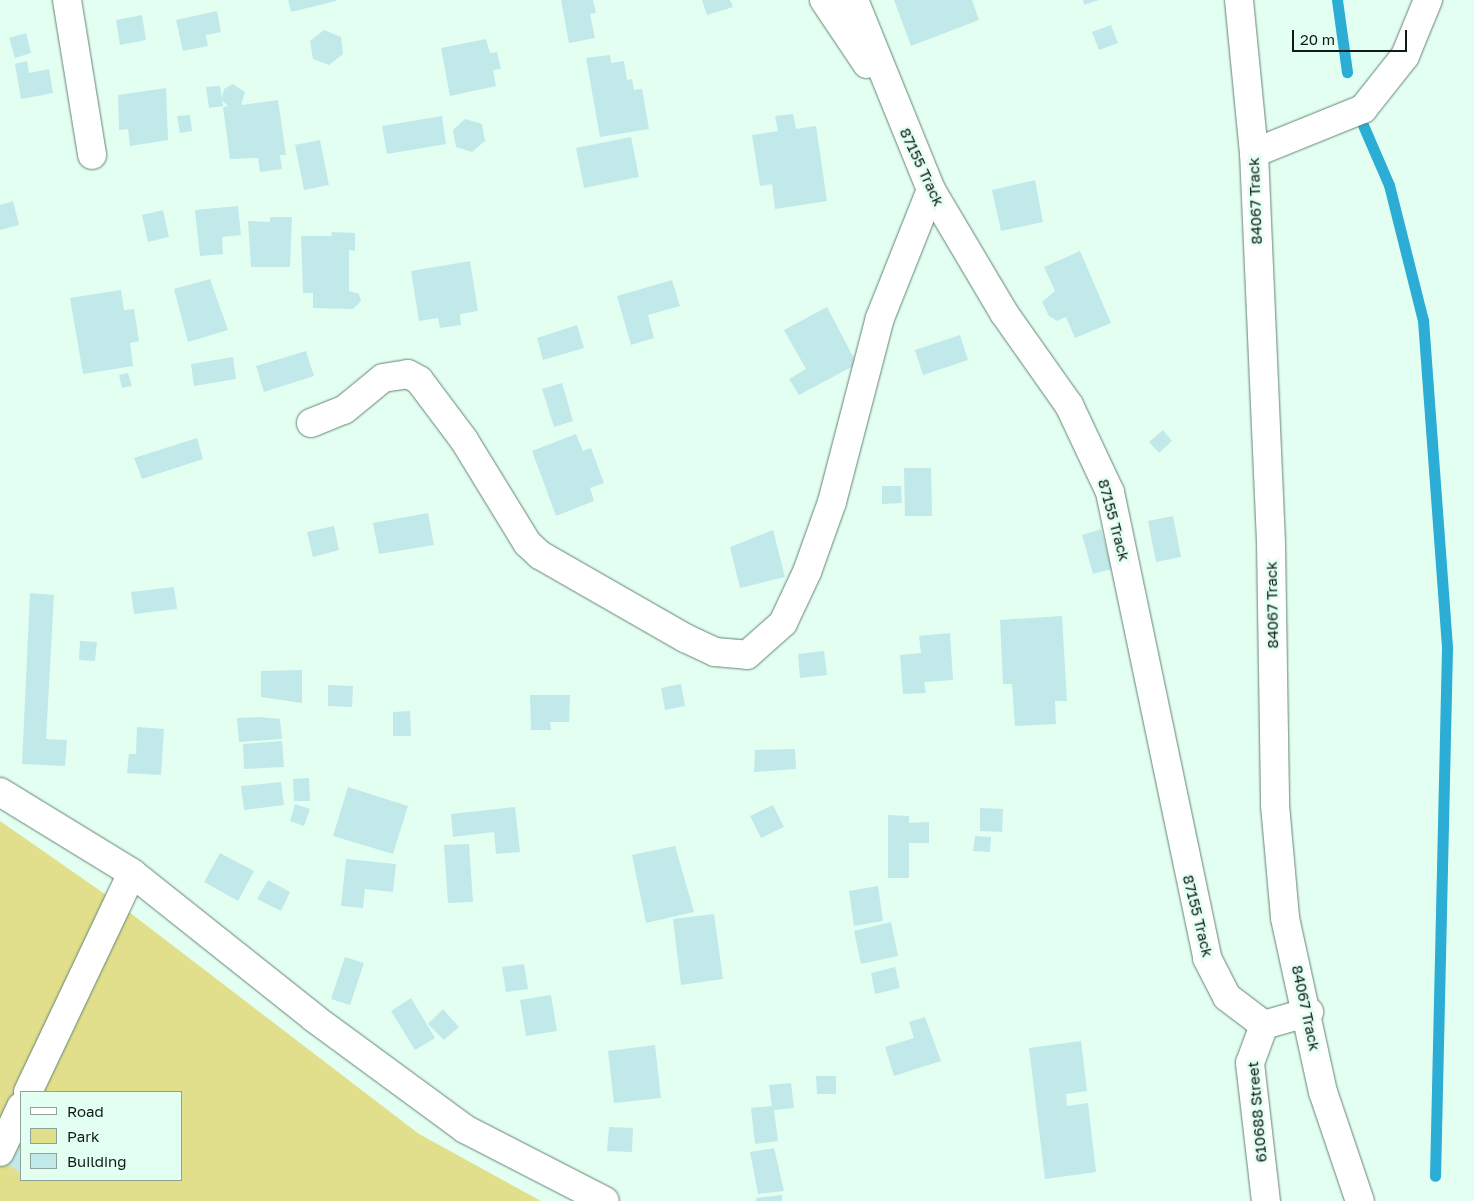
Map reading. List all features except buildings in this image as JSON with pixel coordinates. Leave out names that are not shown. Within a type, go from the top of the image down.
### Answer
[{"type":"street","points":[[67,0],[92,154]]},
{"type":"street","points":[[824,0],[891,100]]},
{"type":"street","name":"87155 Track","points":[[854,0],[891,100],[931,190],[1004,313],[1069,405],[1110,492],[1207,958],[1227,997],[1264,1025]]},
{"type":"street","name":"84067 Track","points":[[1239,0],[1254,153],[1271,542],[1275,805],[1285,918],[1309,1012],[1323,1092],[1360,1201]]},
{"type":"street","points":[[1254,153],[1363,109],[1405,56],[1428,0]]},
{"type":"street","points":[[311,423],[344,410],[383,378],[408,374],[420,380],[464,440],[527,543],[540,555],[685,638],[716,652],[747,655],[783,623],[807,572],[832,502],[880,318],[931,190]]},
{"type":"street","points":[[0,792],[132,873],[314,1018],[465,1129],[605,1201]]},
{"type":"street","points":[[28,1091],[132,873]]},
{"type":"street","points":[[1264,1025],[1309,1012]]},
{"type":"street","name":"610688 Street","points":[[1264,1025],[1250,1063],[1266,1201]]},
{"type":"street","points":[[0,1152],[20,1109]]},
{"type":"green space","points":[[0,821],[112,899],[419,1134],[541,1201],[0,1201]]},
{"type":"waterway","points":[[1337,0],[1347,72]]},
{"type":"waterway","points":[[1363,125],[1389,185],[1423,320],[1447,648],[1435,1176]]}]
